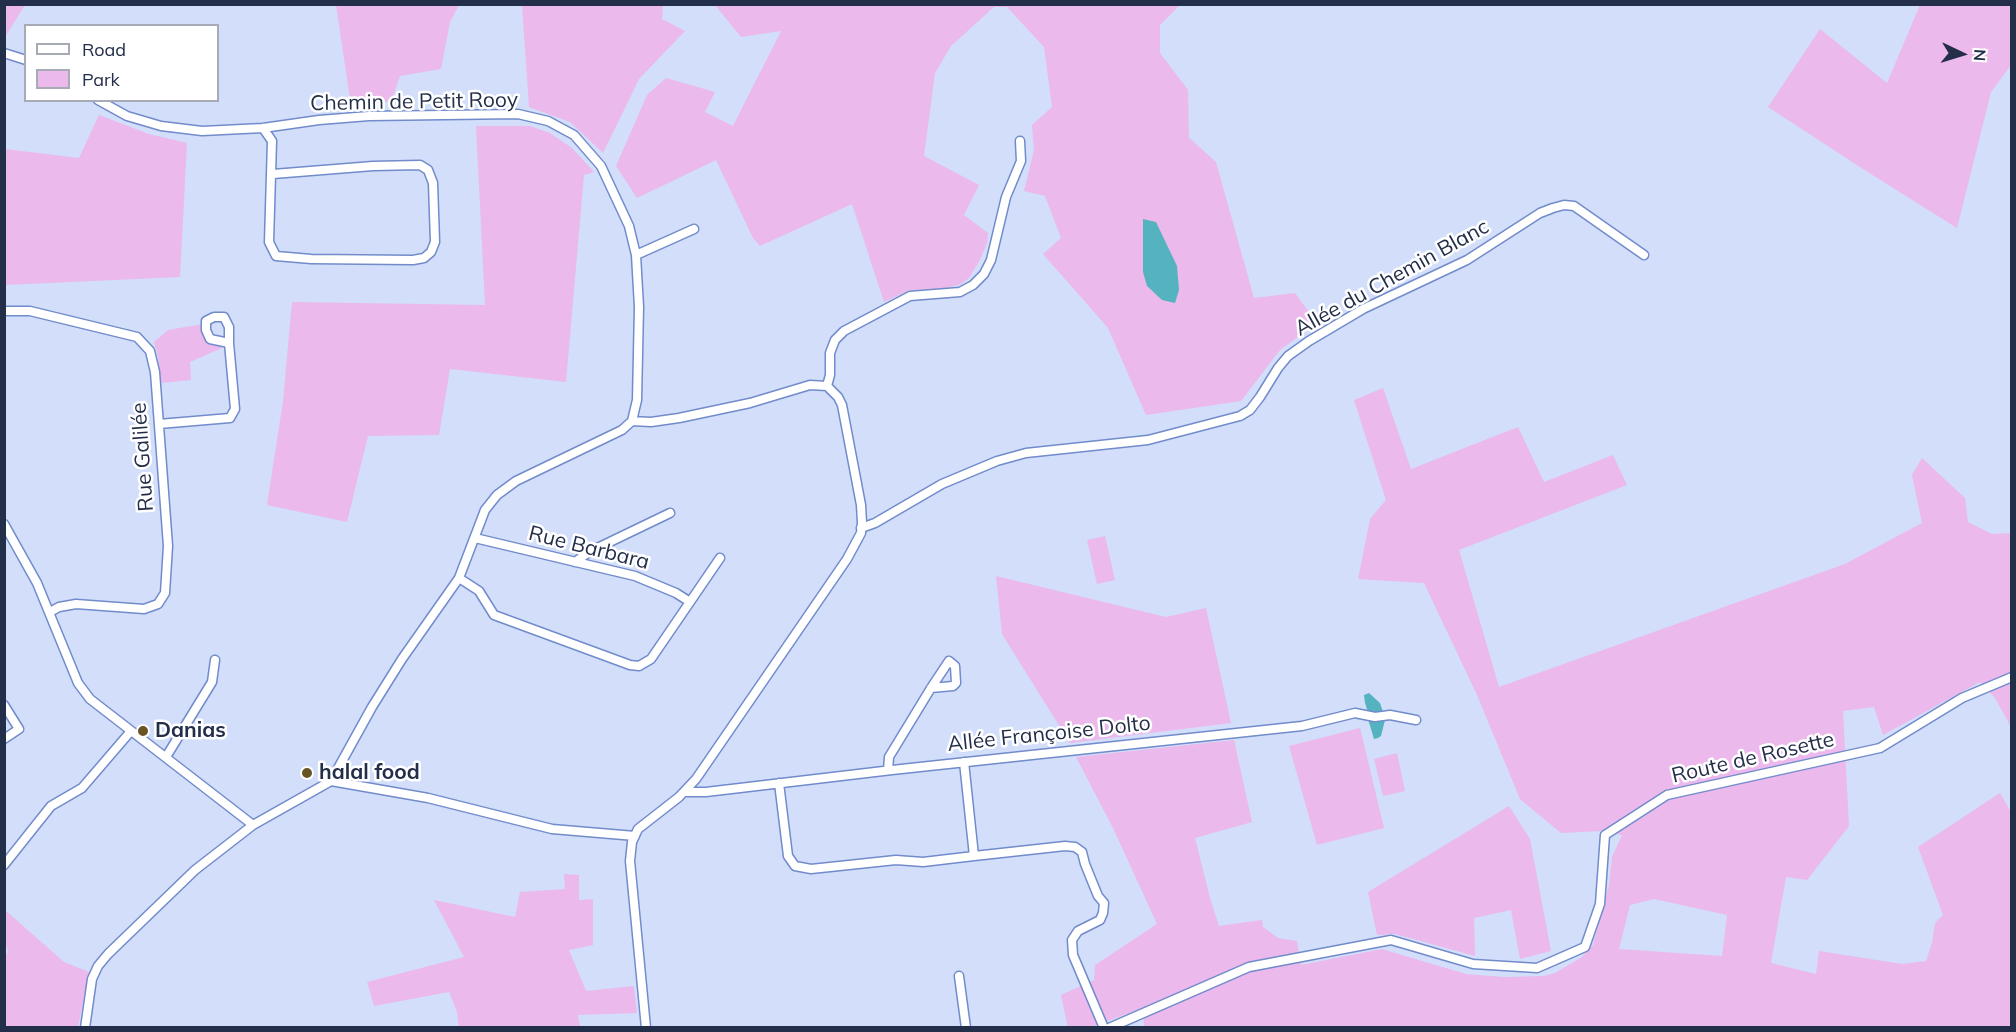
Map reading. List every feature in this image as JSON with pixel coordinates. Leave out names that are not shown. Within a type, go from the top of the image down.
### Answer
[{"type":"street","points":[[4,54],[24,59]]},
{"type":"street","name":"Chemin de Petit Rooy","points":[[102,102],[127,116],[161,126],[201,131],[263,128],[369,116],[518,114],[548,121],[574,135],[601,166],[629,226],[636,255],[639,307],[637,400],[632,420]]},
{"type":"street","points":[[263,128],[272,141],[273,174],[269,243],[276,256],[311,259],[413,260],[424,258],[431,252],[435,242],[433,183],[428,170],[420,165],[373,166],[273,174]]},
{"type":"street","points":[[827,386],[830,375],[830,353],[835,340],[844,331],[910,296],[960,291],[973,285],[984,274],[992,260],[1005,197],[1021,161],[1020,141]]},
{"type":"street","name":"Allée du Chemin Blanc","points":[[861,528],[875,523],[942,484],[997,461],[1026,453],[1148,440],[1240,416],[1250,410],[1288,356],[1309,341],[1363,309],[1467,260],[1540,213],[1552,208],[1564,205],[1574,206],[1644,255]]},
{"type":"street","points":[[636,255],[694,229]]},
{"type":"street","name":"Rue Galilée","points":[[4,311],[30,311],[137,337],[150,351],[155,372],[168,555],[165,592],[158,604],[144,609],[76,604],[59,607],[50,612]]},
{"type":"street","points":[[159,424],[230,418],[235,410],[229,343]]},
{"type":"street","points":[[85,1028],[92,979],[98,966],[108,954],[195,870],[253,825],[331,781],[378,697],[459,578],[485,510],[497,495],[516,482],[622,430],[632,420],[651,422],[679,418],[750,403],[810,385],[827,386],[838,397],[847,427],[861,505],[861,533],[847,559],[696,779],[684,792],[638,829],[634,836],[630,861],[646,1028]]},
{"type":"street","points":[[575,562],[589,552],[670,513]]},
{"type":"street","points":[[4,524],[37,583],[78,682],[90,699],[253,825]]},
{"type":"street","name":"Rue Barbara","points":[[475,538],[635,576],[676,593],[690,602]]},
{"type":"street","points":[[459,578],[479,591],[494,615],[630,665],[639,666],[651,659],[720,558]]},
{"type":"street","points":[[166,757],[212,682],[215,660]]},
{"type":"street","name":"Route de Rosette","points":[[1109,1028],[1249,967],[1391,940],[1473,964],[1536,968],[1585,947],[1600,904],[1605,835],[1667,795],[1880,748],[1962,698],[2012,677]]},
{"type":"street","points":[[888,770],[889,757],[931,688]]},
{"type":"street","points":[[4,705],[19,729],[4,739]]},
{"type":"street","name":"Allée Françoise Dolto","points":[[684,792],[706,792],[888,770],[1302,726],[1355,713],[1375,717],[1390,715],[1416,720]]},
{"type":"street","points":[[4,865],[51,806],[82,788],[131,730]]},
{"type":"street","points":[[964,762],[974,856]]},
{"type":"street","points":[[331,781],[428,798],[552,829],[634,836]]},
{"type":"street","points":[[779,783],[788,856],[791,862],[800,869],[896,860],[923,862],[1075,846],[1082,852],[1098,896],[1104,903],[1100,920],[1078,931],[1072,940],[1073,955],[1104,1028]]},
{"type":"street","points":[[959,976],[966,1028]]},
{"type":"green space","points":[[4,5],[25,5],[5,37],[4,37]]},
{"type":"green space","points":[[336,5],[459,5],[450,22],[441,69],[400,76],[391,102],[350,99]]},
{"type":"green space","points":[[522,5],[663,5],[662,19],[685,31],[639,79],[603,153],[570,122],[529,107]]},
{"type":"green space","points":[[715,5],[1180,5],[1160,25],[1160,53],[1188,90],[1189,138],[1216,162],[1254,298],[1295,293],[1317,323],[1280,350],[1241,401],[1146,415],[1108,328],[1043,254],[1061,238],[1045,196],[1024,191],[1034,150],[1032,125],[1052,107],[1044,47],[1007,7],[994,7],[951,46],[935,73],[924,156],[979,185],[964,215],[988,233],[987,243],[980,260],[969,278],[961,284],[944,289],[910,290],[884,302],[852,204],[760,246],[753,238],[716,160],[637,198],[616,166],[647,95],[666,78],[715,92],[705,112],[733,126],[781,31],[741,37]]},
{"type":"green space","points":[[1920,5],[2011,5],[2011,65],[1991,92],[1957,228],[1768,107],[1820,29],[1887,83]]},
{"type":"green space","points":[[99,115],[149,134],[187,143],[180,277],[5,285],[5,149],[79,158]]},
{"type":"green space","points":[[476,126],[530,126],[550,133],[572,148],[594,172],[584,175],[566,382],[450,369],[439,435],[368,436],[347,522],[267,505],[283,401],[292,302],[485,305]]},
{"type":"green space","points":[[203,324],[208,335],[222,348],[190,362],[191,380],[161,383],[154,342],[168,330]]},
{"type":"green space","points":[[1383,388],[1411,469],[1518,427],[1544,482],[1613,455],[1627,485],[1459,550],[1499,687],[1845,564],[1922,523],[1912,475],[1922,458],[1965,498],[1968,522],[1992,534],[2011,533],[2011,727],[1995,698],[1980,682],[1883,735],[1874,707],[1843,711],[1849,826],[1807,880],[1786,877],[1771,963],[1816,974],[1819,951],[1902,964],[1926,961],[1935,923],[1943,915],[1918,847],[2000,793],[2012,814],[2011,1027],[1144,1028],[1143,1008],[1091,1027],[1068,1028],[1061,995],[1094,980],[1095,965],[1157,924],[1113,828],[1076,757],[1234,740],[1252,822],[1195,838],[1210,898],[1219,926],[1262,920],[1263,927],[1278,938],[1297,941],[1301,965],[1382,949],[1466,974],[1504,977],[1544,976],[1555,973],[1582,957],[1593,945],[1609,885],[1612,857],[1622,835],[1602,831],[1561,833],[1520,799],[1477,695],[1424,583],[1358,579],[1370,519],[1386,500],[1354,400]],"holes":[[[1654,899],[1727,915],[1722,956],[1619,949],[1630,905]]]},
{"type":"green space","points":[[1105,536],[1115,580],[1097,584],[1087,540]]},
{"type":"green space","points":[[996,576],[1166,617],[1206,608],[1231,723],[1070,743],[1002,634]]},
{"type":"green space","points":[[1360,728],[1384,828],[1317,845],[1289,746]]},
{"type":"green space","points":[[1397,753],[1405,791],[1383,796],[1374,759]]},
{"type":"green space","points":[[1509,806],[1530,839],[1551,951],[1520,959],[1511,910],[1474,918],[1475,956],[1395,934],[1377,935],[1368,892]]},
{"type":"green space","points":[[564,874],[579,875],[579,900],[593,899],[593,945],[569,950],[586,991],[634,986],[637,1013],[578,1015],[580,1027],[459,1028],[457,1012],[449,992],[374,1006],[367,982],[464,957],[434,900],[515,917],[520,892],[565,889]]},
{"type":"green space","points":[[5,910],[64,962],[89,972],[78,1027],[5,1027],[4,961],[8,951],[5,942]]},
{"type":"shaded area","points":[[1143,219],[1156,222],[1177,266],[1179,290],[1175,303],[1162,300],[1147,286],[1143,272]]},
{"type":"shaded area","points":[[1369,693],[1380,703],[1383,712],[1368,712],[1364,695]]},
{"type":"shaded area","points":[[1368,719],[1385,720],[1381,736],[1378,738],[1374,739]]},
{"type":"place","name":"Danias","points":[[143,731]]},
{"type":"place","name":"halal food","points":[[307,773]]}]
